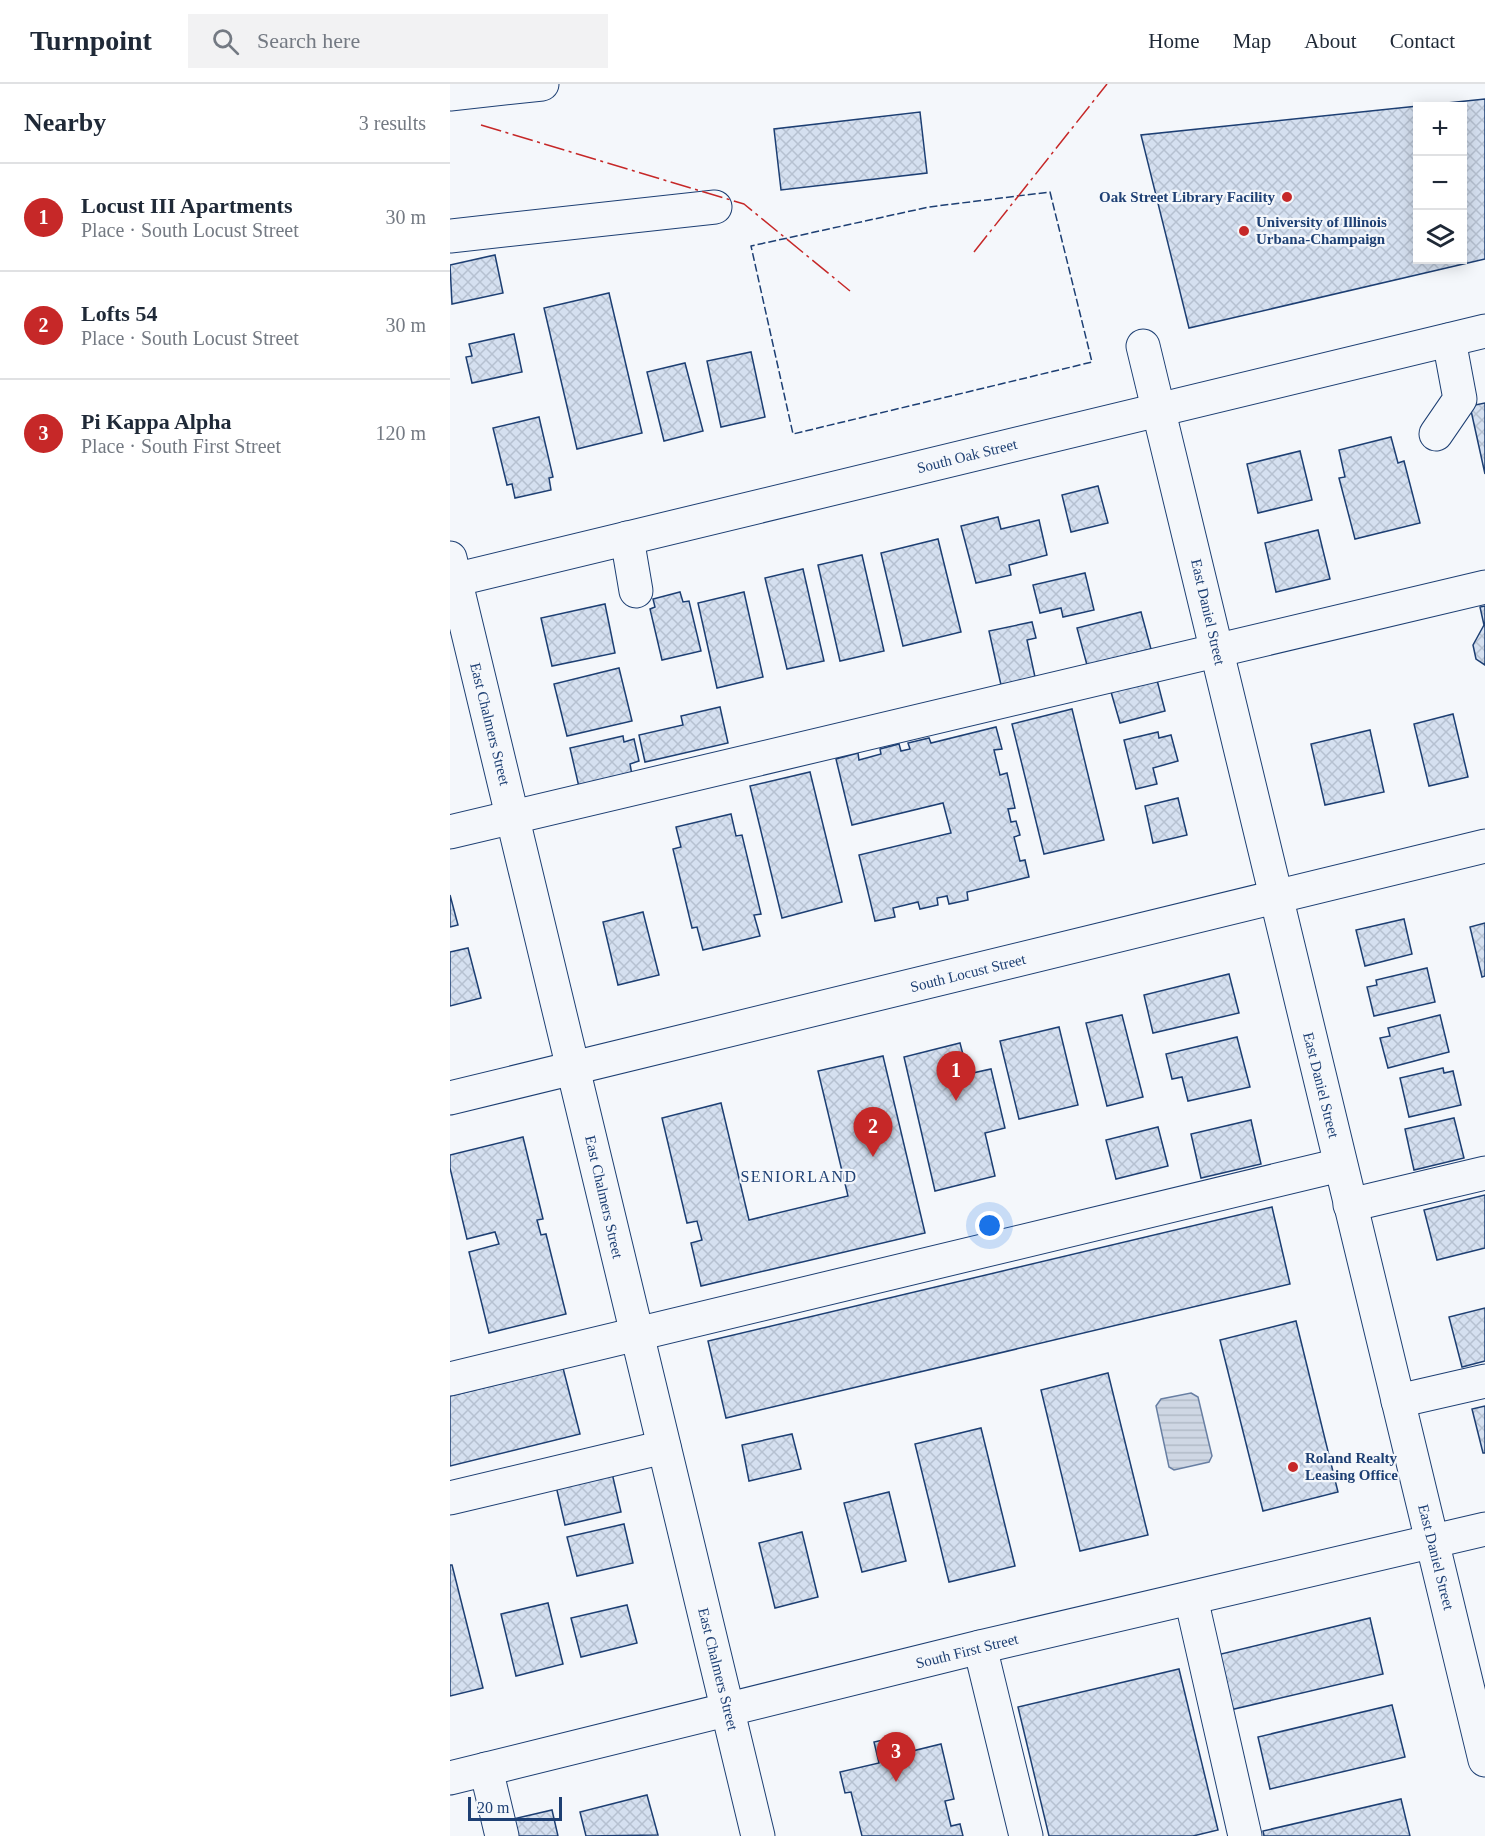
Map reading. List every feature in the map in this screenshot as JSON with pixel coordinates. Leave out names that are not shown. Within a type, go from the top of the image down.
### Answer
[{"type":"street","points":[[450,94],[542,84]]},
{"type":"street","points":[[450,236],[716,207]]},
{"type":"street","name":"South Oak Street","points":[[452,573],[627,538],[1485,331]]},
{"type":"street","points":[[1436,434],[1460,399],[1449,340]]},
{"type":"street","name":"East Daniel Street","points":[[1143,346],[1485,1760]]},
{"type":"street","points":[[627,538],[636,591]]},
{"type":"street","name":"East Chalmers Street","points":[[452,573],[574,1068],[758,1836]]},
{"type":"street","points":[[450,832],[1485,587]]},
{"type":"street","name":"South Locust Street","points":[[450,1098],[1276,899],[1485,846]]},
{"type":"street","points":[[450,1378],[1340,1165]]},
{"type":"street","points":[[1350,1205],[1485,1173]]},
{"type":"street","points":[[1398,1401],[1485,1381]]},
{"type":"street","points":[[450,1498],[664,1447]]},
{"type":"street","name":"South First Street","points":[[450,1778],[980,1647],[1485,1529]]},
{"type":"street","points":[[1191,1598],[1245,1836]]},
{"type":"street","points":[[980,1647],[1026,1836]]},
{"type":"street","points":[[486,1769],[502,1836]]},
{"type":"shaded area","points":[[1191,1393],[1198,1397],[1212,1456],[1209,1462],[1174,1470],[1169,1467],[1156,1406],[1161,1399]]},
{"type":"building","name":"Oak Street Library Facility","points":[[1485,99],[1485,259],[1467,263],[1467,102],[1456,102]]},
{"type":"building","name":"Oak Street Library Facility","points":[[1413,107],[1413,264],[1464,264],[1189,328],[1141,135]]},
{"type":"building","points":[[920,112],[927,173],[781,190],[774,129]]},
{"type":"building","points":[[495,255],[503,293],[452,304],[450,265]]},
{"type":"building","points":[[609,293],[642,433],[577,449],[544,308]]},
{"type":"building","points":[[514,334],[522,372],[472,383],[466,357],[472,356],[469,344]]},
{"type":"building","points":[[751,352],[765,417],[721,427],[707,361]]},
{"type":"building","points":[[685,363],[703,431],[664,441],[647,372]]},
{"type":"building","points":[[1485,403],[1485,474],[1470,406]]},
{"type":"building","points":[[539,417],[553,477],[549,478],[551,490],[515,498],[512,484],[507,485],[493,428]]},
{"type":"building","points":[[1391,437],[1398,463],[1404,461],[1420,523],[1355,539],[1339,478],[1345,477],[1339,450]]},
{"type":"building","points":[[1300,451],[1312,500],[1258,513],[1247,464]]},
{"type":"building","points":[[1098,486],[1108,523],[1071,532],[1062,495]]},
{"type":"building","points":[[998,517],[1001,529],[1039,520],[1047,555],[1009,565],[1011,575],[976,583],[961,526]]},
{"type":"building","points":[[1318,530],[1330,579],[1276,592],[1265,543]]},
{"type":"building","points":[[938,539],[961,632],[903,646],[881,553]]},
{"type":"building","points":[[862,555],[884,651],[840,661],[818,565]]},
{"type":"building","points":[[803,569],[824,661],[787,669],[765,578]]},
{"type":"building","points":[[1085,573],[1094,610],[1063,617],[1061,608],[1040,613],[1033,585]]},
{"type":"building","points":[[680,592],[683,602],[689,601],[701,651],[662,660],[650,609],[655,607],[653,599]]},
{"type":"building","points":[[744,592],[763,677],[717,688],[698,603]]},
{"type":"building","points":[[605,604],[615,653],[552,666],[541,618]]},
{"type":"building","points":[[1485,606],[1485,665],[1476,659],[1473,645],[1484,625],[1480,607]]},
{"type":"building","points":[[1141,612],[1151,649],[1087,665],[1077,628]]},
{"type":"building","points":[[1032,622],[1036,638],[1027,640],[1035,677],[1001,685],[989,631]]},
{"type":"building","points":[[619,668],[632,721],[567,736],[554,684]]},
{"type":"building","points":[[1157,680],[1165,711],[1120,723],[1111,692]]},
{"type":"building","points":[[720,707],[728,743],[645,762],[639,735],[683,725],[681,716]]},
{"type":"building","points":[[1072,709],[1104,840],[1044,854],[1012,724]]},
{"type":"building","points":[[1453,714],[1468,777],[1429,786],[1414,724]]},
{"type":"building","points":[[996,727],[1002,749],[994,750],[1000,775],[1007,773],[1015,808],[1008,809],[1011,822],[1016,821],[1020,835],[1014,837],[1020,861],[1025,860],[1029,877],[967,892],[968,900],[949,904],[947,896],[937,898],[938,905],[920,909],[918,902],[893,908],[895,917],[875,921],[859,855],[951,833],[943,803],[852,825],[836,759],[858,753],[859,760],[881,754],[880,749],[899,744],[901,751],[910,749],[908,743],[929,738],[931,743]]},
{"type":"building","points":[[1370,730],[1384,792],[1325,805],[1311,744]]},
{"type":"building","points":[[1158,732],[1159,738],[1171,735],[1178,761],[1153,768],[1157,784],[1136,789],[1124,740]]},
{"type":"building","points":[[623,736],[624,742],[634,739],[639,761],[630,764],[632,775],[579,787],[570,748]]},
{"type":"building","points":[[810,772],[842,902],[782,918],[750,786]]},
{"type":"building","points":[[1178,798],[1187,835],[1153,843],[1145,806]]},
{"type":"building","points":[[731,814],[736,836],[742,835],[761,914],[754,915],[760,936],[703,950],[697,927],[692,928],[673,849],[681,847],[676,827]]},
{"type":"building","points":[[450,895],[458,925],[450,927]]},
{"type":"building","points":[[643,912],[659,975],[618,985],[603,922]]},
{"type":"building","points":[[1404,919],[1412,954],[1365,966],[1356,930]]},
{"type":"building","points":[[1485,923],[1485,976],[1482,977],[1470,927]]},
{"type":"building","points":[[468,948],[481,998],[450,1006],[450,952]]},
{"type":"building","points":[[1427,968],[1435,1002],[1374,1016],[1367,987],[1377,985],[1376,980]]},
{"type":"building","points":[[1229,974],[1239,1013],[1153,1033],[1144,995]]},
{"type":"building","points":[[1122,1015],[1143,1097],[1107,1106],[1086,1023]]},
{"type":"building","points":[[1440,1015],[1449,1052],[1388,1068],[1380,1038],[1390,1036],[1388,1028]]},
{"type":"building","points":[[1059,1027],[1078,1105],[1019,1119],[1000,1041]]},
{"type":"building","points":[[1237,1037],[1250,1087],[1188,1101],[1182,1077],[1172,1079],[1166,1054]]},
{"type":"building","points":[[960,1043],[968,1074],[991,1069],[1005,1128],[985,1133],[995,1176],[935,1191],[904,1057]]},
{"type":"building","points":[[883,1056],[925,1233],[701,1286],[691,1243],[702,1240],[697,1221],[687,1223],[662,1118],[721,1103],[749,1220],[848,1196],[818,1071]]},
{"type":"building","points":[[1443,1068],[1444,1073],[1453,1071],[1461,1105],[1409,1117],[1400,1078]]},
{"type":"building","points":[[1454,1118],[1464,1158],[1414,1170],[1405,1129]]},
{"type":"building","points":[[1251,1120],[1261,1164],[1201,1178],[1191,1134]]},
{"type":"building","points":[[1158,1127],[1168,1166],[1116,1179],[1106,1140]]},
{"type":"building","points":[[523,1137],[543,1219],[537,1220],[541,1235],[546,1234],[566,1314],[489,1333],[469,1252],[499,1244],[495,1232],[467,1239],[450,1168],[450,1155]]},
{"type":"building","points":[[1485,1195],[1485,1248],[1437,1260],[1424,1210]]},
{"type":"building","points":[[1272,1207],[1290,1284],[726,1418],[708,1341]]},
{"type":"building","points":[[1485,1308],[1485,1361],[1462,1367],[1449,1317]]},
{"type":"building","points":[[1296,1321],[1338,1492],[1263,1511],[1220,1340]]},
{"type":"building","points":[[563,1368],[580,1434],[450,1466],[450,1396]]},
{"type":"building","points":[[1108,1373],[1148,1535],[1080,1551],[1041,1390]]},
{"type":"building","points":[[1485,1406],[1485,1453],[1483,1453],[1472,1409]]},
{"type":"building","points":[[981,1428],[1015,1566],[949,1582],[915,1444]]},
{"type":"building","points":[[792,1434],[801,1469],[749,1481],[742,1445]]},
{"type":"building","points":[[612,1473],[621,1512],[565,1525],[556,1486]]},
{"type":"building","points":[[889,1492],[906,1561],[862,1572],[844,1503]]},
{"type":"building","points":[[624,1524],[633,1563],[577,1576],[567,1537]]},
{"type":"building","points":[[802,1532],[818,1597],[775,1608],[759,1543]]},
{"type":"building","points":[[450,1565],[452,1565],[483,1688],[450,1696]]},
{"type":"building","points":[[548,1603],[563,1664],[516,1676],[501,1614]]},
{"type":"building","points":[[627,1605],[637,1643],[581,1657],[571,1618]]},
{"type":"building","points":[[1370,1618],[1383,1674],[1230,1710],[1217,1655]]},
{"type":"building","points":[[1179,1669],[1218,1830],[1193,1836],[1049,1836],[1018,1707]]},
{"type":"building","points":[[1392,1705],[1405,1757],[1270,1789],[1258,1737]]},
{"type":"building","points":[[892,1738],[896,1755],[941,1744],[954,1799],[945,1801],[951,1826],[960,1824],[963,1836],[862,1836],[851,1792],[845,1793],[840,1772],[879,1763],[874,1742]]},
{"type":"building","points":[[647,1795],[658,1835],[586,1836],[580,1812]]},
{"type":"building","points":[[1401,1799],[1410,1836],[1264,1836],[1263,1831]]},
{"type":"building","points":[[552,1810],[558,1836],[517,1836],[513,1819]]},
{"type":"fence","points":[[1050,192],[1092,362],[793,434],[751,246],[929,207],[1050,192]]},
{"type":"power","points":[[974,252],[1107,84]]},
{"type":"power","points":[[481,125],[744,204],[850,291]]},
{"type":"place","name":"Oak Street Library Facility","points":[[1287,197]]},
{"type":"place","name":"University of Illinois Urbana-Champaign","points":[[1244,231]]},
{"type":"place","name":"Locust III Apartments","points":[[956,1101]]},
{"type":"place","name":"Lofts 54","points":[[873,1157]]},
{"type":"place","name":"Roland Realty Leasing Office","points":[[1293,1467]]},
{"type":"place","name":"Pi Kappa Alpha","points":[[896,1782]]},
{"type":"district","name":"SENIORLAND","points":[[799,1176]]}]
